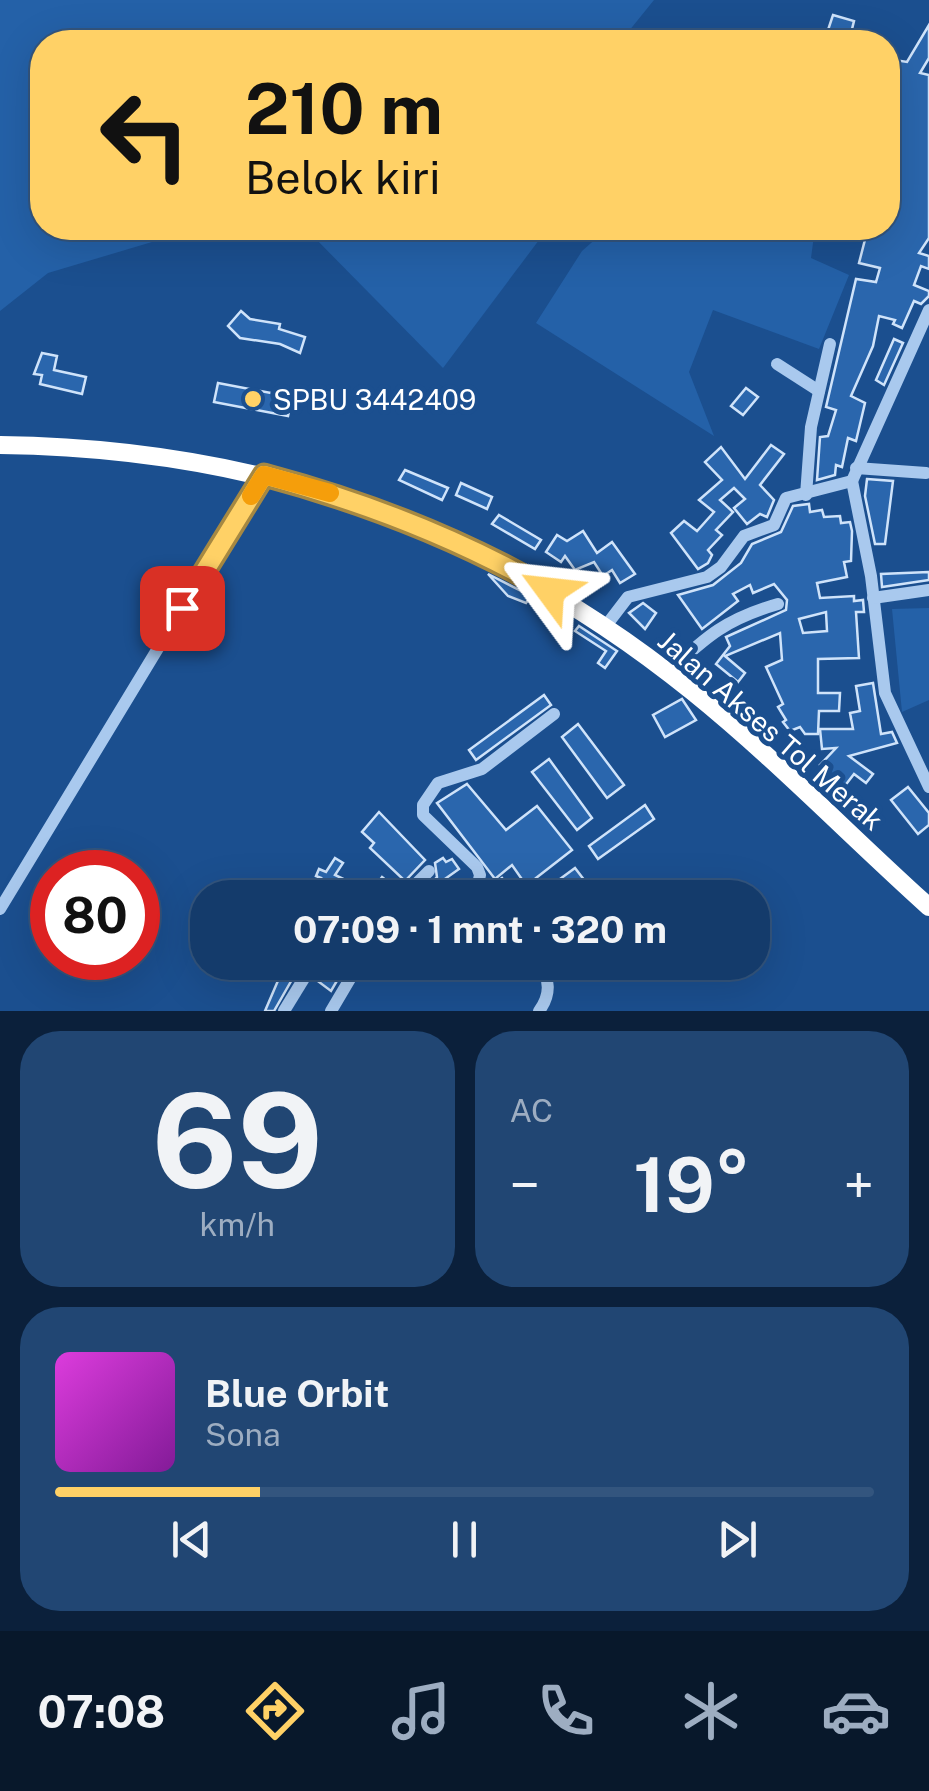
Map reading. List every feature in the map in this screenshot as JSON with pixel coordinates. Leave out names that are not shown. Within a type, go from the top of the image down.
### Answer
[{"type":"highway","name":"Jalan Akses Tol Merak","points":[[0,445],[153,454],[264,475],[347,498],[448,536],[522,574],[668,672],[729,722],[929,907]]},
{"type":"street","points":[[929,310],[854,474],[885,693],[929,787]]},
{"type":"street","points":[[806,495],[819,391],[830,344]]},
{"type":"street","points":[[777,364],[819,391]]},
{"type":"street","points":[[605,627],[628,597],[664,592],[707,576],[744,536],[772,527],[786,498],[806,495],[854,474],[926,473]]},
{"type":"street","points":[[0,909],[264,475]]},
{"type":"street","points":[[874,598],[929,590]]},
{"type":"street","points":[[668,672],[716,627],[778,604]]},
{"type":"street","points":[[479,880],[477,867],[423,815],[423,805],[438,782],[482,769],[554,714]]},
{"type":"street","points":[[419,880],[428,871]]},
{"type":"street","points":[[284,1011],[303,980]]},
{"type":"street","points":[[331,1011],[349,980]]},
{"type":"street","points":[[540,1011],[548,998],[546,980]]},
{"type":"shaded area","points":[[0,0],[654,0],[630,30],[30,30],[30,240],[159,240],[48,273],[0,311]]},
{"type":"shaded area","points":[[317,240],[539,240],[443,368]]},
{"type":"shaded area","points":[[594,240],[813,240],[811,258],[849,275],[819,349],[713,310],[689,372],[714,436],[536,323],[582,251]]},
{"type":"shaded area","points":[[929,608],[929,700],[902,712],[892,609]]},
{"type":"building","points":[[833,15],[854,21],[852,30],[828,30]]},
{"type":"building","points":[[929,25],[929,58],[920,73],[929,75],[929,238],[919,253],[929,256],[929,269],[921,266],[914,285],[929,291],[929,296],[921,304],[914,301],[902,328],[893,324],[895,320],[879,316],[873,346],[851,396],[865,403],[856,441],[848,438],[842,467],[836,465],[835,475],[817,480],[820,437],[828,436],[836,410],[826,407],[856,279],[876,282],[880,268],[859,263],[865,240],[900,240],[900,61],[907,62]]},
{"type":"building","points":[[241,311],[250,319],[280,324],[279,329],[305,337],[300,353],[280,344],[240,338],[228,326]]},
{"type":"building","points":[[894,339],[903,343],[884,385],[876,380]]},
{"type":"building","points":[[42,353],[57,356],[54,370],[86,377],[82,394],[40,384],[42,375],[34,374]]},
{"type":"building","name":"SPBU 3442409","points":[[218,383],[292,397],[288,416],[214,402]]},
{"type":"building","points":[[746,388],[758,397],[743,415],[731,406]]},
{"type":"building","points":[[771,445],[784,454],[760,485],[774,500],[767,517],[760,514],[747,524],[734,508],[745,499],[734,488],[720,500],[733,512],[716,530],[722,535],[708,550],[712,555],[708,563],[698,569],[671,533],[684,521],[697,531],[714,512],[699,500],[722,480],[705,462],[721,447],[745,479]]},
{"type":"building","points":[[405,470],[448,488],[442,500],[399,480]]},
{"type":"building","points":[[867,479],[893,481],[885,544],[875,544],[865,496]]},
{"type":"building","points":[[461,483],[492,497],[487,509],[456,495]]},
{"type":"building","points":[[809,504],[810,512],[822,510],[824,517],[840,516],[841,523],[850,522],[851,561],[844,562],[847,577],[817,583],[820,598],[854,596],[854,601],[863,600],[864,612],[856,612],[859,658],[818,659],[818,693],[840,693],[839,711],[819,711],[818,734],[805,734],[800,727],[790,731],[783,722],[786,720],[778,707],[783,704],[766,667],[782,660],[780,633],[725,656],[745,673],[738,682],[716,664],[730,646],[726,637],[786,610],[787,600],[774,584],[753,593],[750,585],[733,594],[738,601],[702,629],[678,595],[713,585],[741,563],[752,544],[781,532],[793,506]],"holes":[[[826,612],[827,631],[803,633],[799,619]]]},
{"type":"building","points":[[499,515],[541,540],[535,549],[492,524]]},
{"type":"building","points":[[583,531],[597,553],[612,542],[635,574],[620,583],[612,570],[603,576],[594,562],[575,570],[565,556],[561,562],[546,552],[557,535],[567,541]]},
{"type":"building","points":[[929,572],[929,580],[882,587],[881,574]]},
{"type":"building","points":[[488,574],[531,596],[526,603],[508,596]]},
{"type":"building","points":[[643,603],[656,613],[645,629],[629,613]]},
{"type":"building","points":[[579,626],[617,651],[605,668],[598,663],[606,651],[575,631]]},
{"type":"building","points":[[873,683],[881,734],[892,732],[897,743],[849,756],[873,774],[866,783],[854,774],[844,787],[820,765],[836,748],[822,749],[820,729],[853,729],[850,713],[860,711],[856,686]]},
{"type":"building","points":[[544,695],[551,705],[476,760],[469,750]]},
{"type":"building","points":[[682,699],[696,720],[665,737],[653,715]]},
{"type":"building","points":[[578,724],[624,785],[607,798],[562,737]]},
{"type":"building","points":[[549,759],[592,818],[577,830],[532,772]]},
{"type":"building","points":[[467,784],[506,830],[537,806],[572,850],[538,880],[522,880],[512,865],[495,879],[437,803]]},
{"type":"building","points":[[908,787],[929,813],[929,825],[918,834],[891,800]]},
{"type":"building","points":[[645,805],[654,819],[598,859],[589,846]]},
{"type":"building","points":[[379,812],[425,860],[404,880],[370,848],[374,843],[362,832]]},
{"type":"building","points":[[335,858],[343,863],[335,875],[346,880],[320,880],[316,876],[319,869],[326,872]]},
{"type":"building","points":[[443,858],[446,862],[452,859],[459,869],[443,880],[434,880],[435,863]]},
{"type":"building","points":[[575,868],[584,880],[559,880]]},
{"type":"building","points":[[278,980],[292,980],[274,1011],[265,1011]]},
{"type":"building","points":[[316,980],[337,980],[331,991]]},
{"type":"slow traffic","points":[[251,496],[264,475],[330,493]]},
{"type":"place","name":"SPBU 3442409","points":[[253,399]]},
{"type":"route","points":[[182,608],[264,475],[347,498],[448,536],[550,591]]}]
